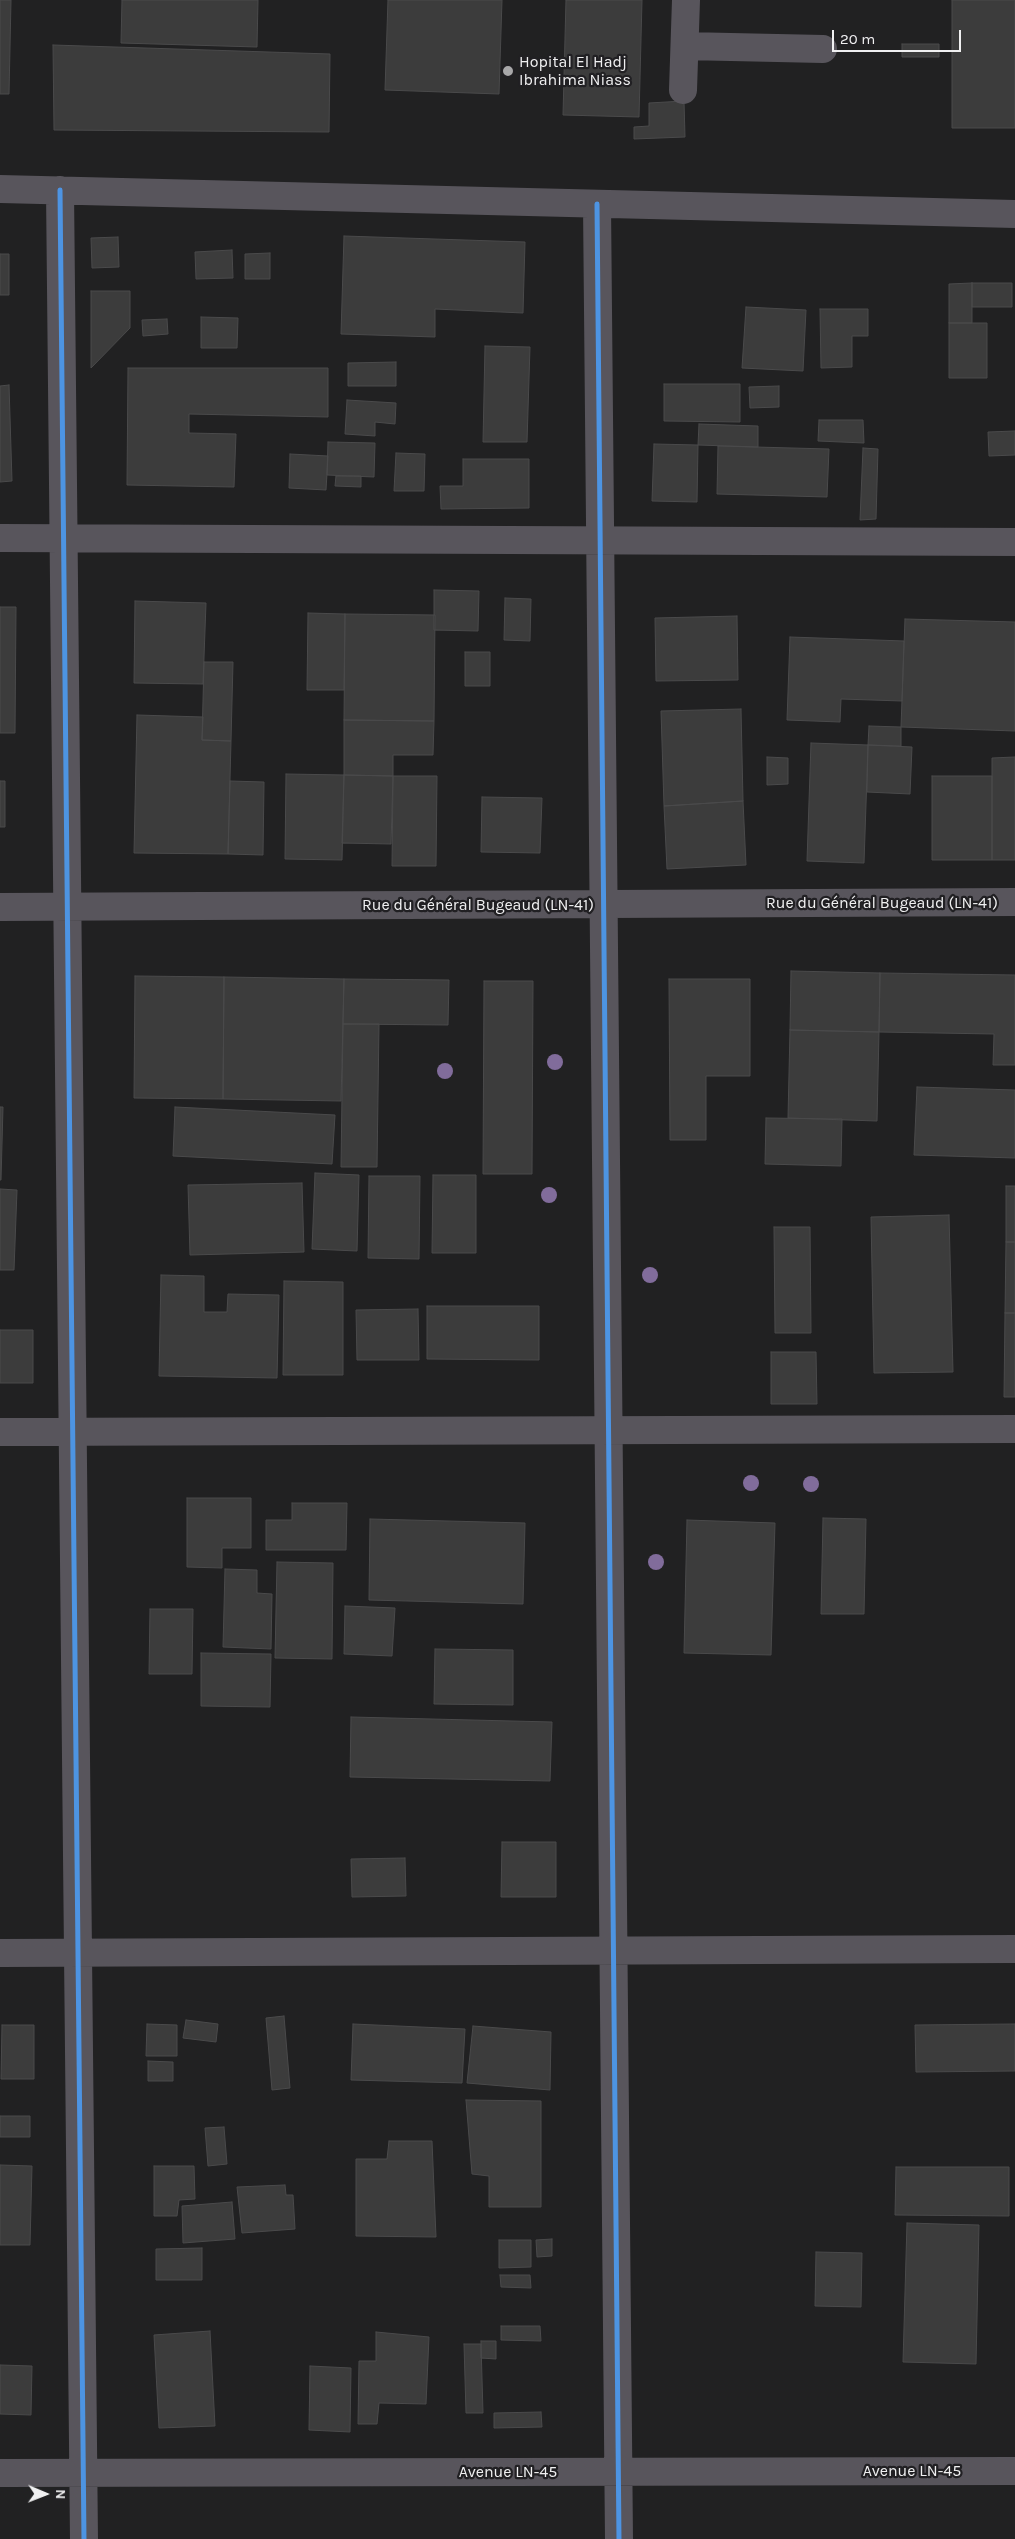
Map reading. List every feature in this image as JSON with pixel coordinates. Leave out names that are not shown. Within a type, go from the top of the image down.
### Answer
[{"type":"street","points":[[683,90],[686,0]]},
{"type":"street","points":[[685,46],[823,49]]},
{"type":"street","points":[[0,189],[1015,214]]},
{"type":"street","points":[[60,190],[84,2539]]},
{"type":"street","points":[[597,204],[619,2539]]},
{"type":"street","points":[[0,538],[1015,542]]},
{"type":"street","name":"Rue du Général Bugeaud (LN-41)","points":[[0,907],[1015,902]]},
{"type":"street","points":[[0,1432],[1015,1430]]},
{"type":"street","points":[[0,1954],[1015,1949]]},
{"type":"street","name":"Avenue LN-45","points":[[0,2473],[1015,2471]]},
{"type":"building","points":[[0,0],[11,0],[9,94],[0,94]]},
{"type":"building","points":[[122,0],[258,0],[257,47],[121,43]]},
{"type":"building","points":[[388,0],[502,0],[499,94],[385,90]]},
{"type":"building","points":[[566,0],[642,0],[639,117],[563,115]]},
{"type":"building","points":[[952,0],[1015,0],[1015,128],[952,128]]},
{"type":"building","points":[[902,44],[939,44],[939,57],[902,57]]},
{"type":"building","points":[[53,45],[330,54],[329,132],[54,130]]},
{"type":"building","points":[[684,101],[685,137],[634,139],[634,127],[649,126],[649,103]]},
{"type":"building","points":[[344,236],[525,242],[523,313],[435,309],[435,337],[341,334]]},
{"type":"building","points":[[118,237],[119,267],[92,268],[91,238]]},
{"type":"building","points":[[232,250],[233,278],[196,279],[195,252]]},
{"type":"building","points":[[270,253],[270,279],[245,279],[245,254]]},
{"type":"building","points":[[0,254],[9,254],[9,295],[0,295]]},
{"type":"building","points":[[972,283],[1012,283],[1012,307],[972,307]]},
{"type":"building","points":[[972,283],[972,323],[949,323],[949,284]]},
{"type":"building","points":[[91,291],[130,291],[130,328],[91,368]]},
{"type":"building","points":[[746,307],[806,310],[803,371],[742,368]]},
{"type":"building","points":[[820,309],[868,309],[868,336],[852,336],[852,367],[821,368]]},
{"type":"building","points":[[201,317],[238,318],[237,348],[201,348]]},
{"type":"building","points":[[167,319],[168,334],[143,336],[142,320]]},
{"type":"building","points":[[949,323],[987,323],[987,378],[949,378]]},
{"type":"building","points":[[485,346],[530,347],[527,442],[483,442]]},
{"type":"building","points":[[396,362],[396,386],[348,386],[348,363]]},
{"type":"building","points":[[128,368],[328,368],[328,417],[189,414],[189,433],[236,434],[234,487],[127,485]]},
{"type":"building","points":[[664,384],[740,384],[740,422],[664,421]]},
{"type":"building","points":[[9,385],[12,481],[0,482],[0,386]]},
{"type":"building","points":[[779,386],[779,407],[750,408],[749,387]]},
{"type":"building","points":[[347,400],[396,403],[395,424],[375,422],[375,436],[345,434]]},
{"type":"building","points":[[819,420],[863,420],[864,443],[818,441]]},
{"type":"building","points":[[699,424],[758,426],[758,447],[698,445]]},
{"type":"building","points":[[1015,431],[1015,455],[989,456],[988,432]]},
{"type":"building","points":[[328,442],[375,443],[374,477],[327,475]]},
{"type":"building","points":[[654,444],[698,445],[697,502],[652,501]]},
{"type":"building","points":[[718,446],[829,449],[827,497],[717,494]]},
{"type":"building","points":[[863,448],[878,449],[876,519],[860,520]]},
{"type":"building","points":[[396,453],[425,454],[424,491],[394,491]]},
{"type":"building","points":[[290,454],[328,456],[326,490],[289,488]]},
{"type":"building","points":[[463,459],[529,459],[529,508],[441,509],[440,486],[463,486]]},
{"type":"building","points":[[336,476],[361,476],[361,487],[335,486]]},
{"type":"building","points":[[434,590],[479,591],[478,631],[434,630]]},
{"type":"building","points":[[505,598],[531,599],[530,641],[504,640]]},
{"type":"building","points":[[135,601],[206,603],[203,684],[134,683]]},
{"type":"building","points":[[0,607],[16,607],[15,733],[0,733]]},
{"type":"building","points":[[308,613],[345,614],[344,690],[307,690]]},
{"type":"building","points":[[345,614],[435,615],[434,721],[344,720]]},
{"type":"building","points":[[737,616],[738,680],[656,681],[655,618]]},
{"type":"building","points":[[905,619],[1015,622],[1015,731],[901,727]]},
{"type":"building","points":[[790,637],[904,641],[902,701],[841,699],[840,722],[787,720]]},
{"type":"building","points":[[465,652],[490,652],[490,686],[465,686]]},
{"type":"building","points":[[204,662],[233,662],[231,741],[202,740]]},
{"type":"building","points":[[741,709],[743,801],[664,806],[661,711]]},
{"type":"building","points":[[137,715],[203,717],[202,740],[231,741],[228,854],[134,853]]},
{"type":"building","points":[[344,720],[434,721],[433,755],[393,755],[393,776],[344,775]]},
{"type":"building","points":[[869,726],[901,727],[901,746],[868,745]]},
{"type":"building","points":[[811,743],[868,745],[864,863],[807,861]]},
{"type":"building","points":[[868,745],[912,747],[910,794],[867,792]]},
{"type":"building","points":[[767,757],[788,758],[788,784],[767,785]]},
{"type":"building","points":[[1015,757],[1015,860],[992,860],[992,758]]},
{"type":"building","points":[[286,774],[344,775],[342,860],[285,859]]},
{"type":"building","points":[[344,775],[393,776],[391,844],[342,843]]},
{"type":"building","points":[[393,776],[437,776],[436,866],[392,866]]},
{"type":"building","points":[[932,776],[992,776],[992,860],[932,860]]},
{"type":"building","points":[[0,781],[5,781],[5,827],[0,827]]},
{"type":"building","points":[[230,781],[264,782],[263,855],[228,854]]},
{"type":"building","points":[[482,797],[542,798],[540,853],[481,852]]},
{"type":"building","points":[[743,801],[746,865],[667,869],[664,806]]},
{"type":"building","points":[[791,971],[880,973],[879,1032],[790,1030]]},
{"type":"building","points":[[880,973],[1015,975],[1015,1065],[993,1065],[994,1034],[879,1032]]},
{"type":"building","points":[[135,976],[224,977],[223,1099],[134,1098]]},
{"type":"building","points":[[224,977],[344,979],[341,1101],[223,1099]]},
{"type":"building","points":[[344,979],[449,980],[448,1025],[343,1024]]},
{"type":"building","points":[[669,979],[750,979],[750,1076],[706,1076],[706,1140],[670,1140]]},
{"type":"building","points":[[484,981],[533,981],[532,1174],[483,1174]]},
{"type":"building","points":[[343,1024],[379,1024],[377,1167],[341,1167]]},
{"type":"building","points":[[790,1030],[879,1032],[877,1121],[788,1118]]},
{"type":"building","points":[[917,1087],[1015,1090],[1015,1158],[914,1155]]},
{"type":"building","points":[[0,1107],[3,1107],[1,1180],[0,1180]]},
{"type":"building","points":[[175,1107],[335,1115],[332,1164],[173,1156]]},
{"type":"building","points":[[766,1118],[842,1119],[841,1166],[765,1164]]},
{"type":"building","points":[[315,1173],[359,1175],[357,1251],[312,1249]]},
{"type":"building","points":[[433,1175],[476,1175],[476,1253],[432,1253]]},
{"type":"building","points":[[369,1176],[420,1176],[419,1259],[368,1258]]},
{"type":"building","points":[[302,1183],[304,1252],[190,1255],[188,1185]]},
{"type":"building","points":[[1006,1186],[1015,1186],[1015,1242],[1006,1242]]},
{"type":"building","points":[[0,1189],[17,1190],[14,1270],[0,1270]]},
{"type":"building","points":[[949,1215],[953,1372],[874,1373],[871,1217]]},
{"type":"building","points":[[774,1227],[810,1227],[811,1333],[775,1333]]},
{"type":"building","points":[[1006,1242],[1015,1242],[1015,1313],[1005,1313]]},
{"type":"building","points":[[161,1275],[204,1276],[204,1312],[227,1312],[228,1294],[279,1295],[277,1378],[159,1376]]},
{"type":"building","points":[[284,1281],[343,1282],[343,1375],[283,1375]]},
{"type":"building","points":[[427,1306],[539,1306],[539,1360],[427,1359]]},
{"type":"building","points":[[418,1309],[419,1360],[357,1360],[356,1310]]},
{"type":"building","points":[[1005,1313],[1015,1313],[1015,1397],[1004,1397]]},
{"type":"building","points":[[0,1330],[33,1330],[33,1383],[0,1383]]},
{"type":"building","points":[[771,1352],[816,1352],[817,1404],[771,1404]]},
{"type":"building","points":[[187,1498],[251,1498],[251,1548],[222,1548],[222,1568],[187,1567]]},
{"type":"building","points":[[292,1503],[347,1503],[346,1550],[266,1550],[266,1520],[292,1520]]},
{"type":"building","points":[[823,1518],[866,1519],[864,1614],[821,1614]]},
{"type":"building","points":[[370,1519],[525,1523],[523,1604],[369,1600]]},
{"type":"building","points":[[687,1520],[775,1523],[771,1655],[684,1653]]},
{"type":"building","points":[[277,1562],[333,1563],[332,1659],[275,1658]]},
{"type":"building","points":[[225,1569],[257,1570],[257,1593],[272,1594],[271,1649],[223,1647]]},
{"type":"building","points":[[345,1606],[395,1608],[392,1656],[344,1654]]},
{"type":"building","points":[[150,1609],[193,1609],[192,1674],[149,1674]]},
{"type":"building","points":[[435,1649],[513,1650],[513,1705],[434,1704]]},
{"type":"building","points":[[201,1653],[271,1654],[270,1707],[201,1706]]},
{"type":"building","points":[[351,1717],[552,1722],[550,1781],[350,1777]]},
{"type":"building","points":[[502,1842],[556,1842],[556,1897],[501,1897]]},
{"type":"building","points":[[405,1858],[406,1896],[352,1897],[351,1859]]},
{"type":"building","points":[[284,2016],[290,2088],[272,2090],[266,2018]]},
{"type":"building","points":[[186,2020],[218,2024],[216,2042],[183,2038]]},
{"type":"building","points":[[147,2024],[177,2025],[177,2056],[146,2056]]},
{"type":"building","points":[[353,2024],[465,2029],[462,2083],[351,2080]]},
{"type":"building","points":[[1015,2024],[1015,2071],[916,2072],[915,2025]]},
{"type":"building","points":[[2,2025],[34,2025],[34,2079],[1,2079]]},
{"type":"building","points":[[473,2026],[551,2032],[550,2090],[467,2083]]},
{"type":"building","points":[[148,2061],[173,2062],[173,2081],[148,2081]]},
{"type":"building","points":[[466,2100],[541,2101],[541,2207],[489,2207],[489,2176],[472,2174]]},
{"type":"building","points":[[0,2116],[30,2116],[30,2137],[0,2137]]},
{"type":"building","points":[[224,2127],[227,2164],[208,2166],[205,2128]]},
{"type":"building","points":[[389,2141],[432,2141],[436,2237],[356,2236],[356,2159],[387,2159]]},
{"type":"building","points":[[0,2165],[32,2166],[30,2245],[0,2245]]},
{"type":"building","points":[[154,2166],[194,2166],[195,2199],[179,2200],[177,2216],[154,2216]]},
{"type":"building","points":[[896,2167],[1009,2167],[1009,2216],[895,2215]]},
{"type":"building","points":[[285,2185],[286,2195],[293,2195],[295,2229],[242,2233],[237,2187]]},
{"type":"building","points":[[232,2202],[235,2239],[183,2243],[182,2206]]},
{"type":"building","points":[[907,2223],[979,2225],[976,2364],[903,2362]]},
{"type":"building","points":[[552,2239],[552,2256],[537,2257],[536,2240]]},
{"type":"building","points":[[499,2240],[531,2240],[531,2267],[499,2268]]},
{"type":"building","points":[[202,2248],[202,2280],[156,2280],[156,2249]]},
{"type":"building","points":[[816,2252],[862,2253],[861,2307],[815,2306]]},
{"type":"building","points":[[500,2275],[530,2275],[531,2288],[501,2287]]},
{"type":"building","points":[[501,2326],[540,2326],[541,2341],[501,2340]]},
{"type":"building","points":[[210,2331],[215,2426],[159,2428],[154,2335]]},
{"type":"building","points":[[376,2332],[429,2337],[426,2404],[379,2403],[377,2424],[358,2424],[359,2361],[376,2361]]},
{"type":"building","points":[[481,2341],[496,2341],[496,2359],[481,2358]]},
{"type":"building","points":[[464,2344],[481,2344],[483,2413],[466,2413]]},
{"type":"building","points":[[0,2365],[32,2366],[31,2415],[0,2414]]},
{"type":"building","points":[[310,2366],[351,2368],[350,2432],[309,2430]]},
{"type":"building","points":[[541,2412],[542,2427],[494,2428],[494,2413]]},
{"type":"cycle path","points":[[60,190],[84,2539]]},
{"type":"cycle path","points":[[597,204],[619,2539]]},
{"type":"place","name":"Hopital El Hadj Ibrahima Niass","points":[[508,71]]}]
